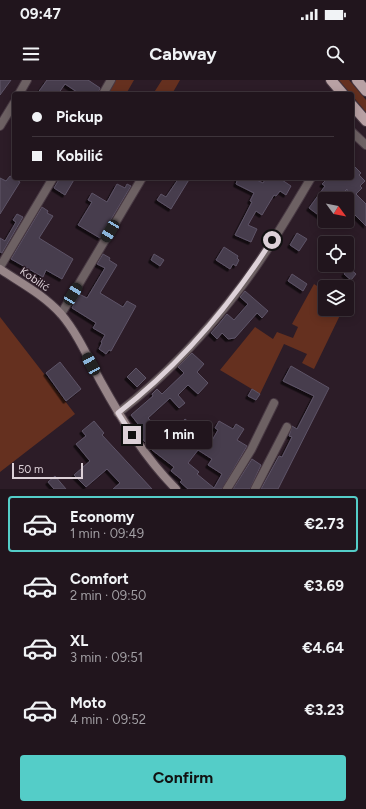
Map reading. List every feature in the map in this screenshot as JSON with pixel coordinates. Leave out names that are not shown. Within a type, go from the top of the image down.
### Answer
[{"type":"main road","points":[[331,80],[341,92]]},
{"type":"main road","points":[[357,80],[366,91]]},
{"type":"main road","points":[[354,107],[366,121]]},
{"type":"main road","name":"Kobilić","points":[[0,268],[40,295],[61,314],[77,338],[118,413],[149,458],[176,489]]},
{"type":"street","points":[[20,92],[27,80]]},
{"type":"street","points":[[104,92],[111,80]]},
{"type":"street","points":[[0,126],[12,105]]},
{"type":"street","points":[[354,134],[366,145]]},
{"type":"street","points":[[0,268],[52,180]]},
{"type":"street","points":[[61,314],[141,180]]},
{"type":"street","points":[[118,413],[140,396],[216,319],[245,281],[310,180]]},
{"type":"street","points":[[227,489],[250,450],[274,403]]},
{"type":"street","points":[[255,489],[287,427]]},
{"type":"shaded area","points":[[114,80],[134,80],[127,92],[107,92]]},
{"type":"shaded area","points":[[162,80],[180,80],[173,92],[154,92]]},
{"type":"shaded area","points":[[339,80],[349,80],[366,100],[366,112],[354,98],[354,92],[349,92]]},
{"type":"shaded area","points":[[314,284],[318,287],[318,316],[340,316],[314,369],[302,363],[307,354],[284,344],[260,394],[220,370],[255,327],[273,339],[277,332],[293,338],[298,327],[292,324]]},
{"type":"shaded area","points":[[0,317],[75,414],[0,472]]},
{"type":"building","points":[[0,80],[11,80],[0,95]]},
{"type":"building","points":[[47,80],[88,80],[100,88],[99,92],[77,92],[65,84],[59,92],[38,92]]},
{"type":"building","points":[[354,166],[361,173],[359,175],[365,181],[360,186],[362,188],[356,194],[366,204],[366,226],[354,214],[354,192],[347,192],[347,189],[344,192],[321,192],[325,186],[322,184],[326,180],[354,180]]},
{"type":"building","points":[[10,176],[12,177],[12,180],[20,182],[0,214],[0,178],[6,181]]},
{"type":"building","points":[[59,180],[74,180],[65,195],[54,188]]},
{"type":"building","points":[[178,180],[189,180],[171,209],[157,200],[161,194],[166,197]]},
{"type":"building","points":[[237,180],[257,180],[263,183],[265,180],[282,180],[291,186],[286,195],[280,191],[276,196],[274,195],[262,215],[256,211],[248,225],[257,229],[251,242],[235,235],[252,202],[250,201],[254,193],[236,184]]},
{"type":"building","points":[[117,184],[125,188],[127,184],[131,186],[100,238],[78,225],[92,202],[88,200],[92,193],[107,202]]},
{"type":"building","points":[[318,196],[318,215],[309,208]]},
{"type":"building","points":[[42,207],[48,211],[47,213],[53,216],[39,238],[73,259],[62,279],[46,270],[43,277],[11,259]]},
{"type":"building","points":[[17,214],[23,217],[2,253],[0,252],[0,238],[5,241],[16,222],[13,220]]},
{"type":"building","points":[[297,233],[307,239],[299,251],[290,245]]},
{"type":"building","points":[[224,247],[238,256],[237,258],[239,260],[236,266],[233,264],[230,269],[216,260]]},
{"type":"building","points":[[103,254],[117,265],[100,293],[123,307],[127,301],[136,306],[111,351],[109,350],[106,354],[99,349],[105,335],[93,328],[96,323],[72,308],[79,294],[87,298],[105,268],[97,264]]},
{"type":"building","points":[[154,254],[164,260],[160,266],[151,260]]},
{"type":"building","points":[[346,272],[354,272],[356,274],[351,280],[344,274]]},
{"type":"building","points":[[292,274],[307,284],[303,291],[288,281]]},
{"type":"building","points":[[245,291],[268,311],[262,318],[257,313],[235,338],[228,339],[222,333],[217,339],[211,333],[227,314],[234,320],[248,304],[240,297]]},
{"type":"building","points":[[192,353],[204,364],[197,372],[208,383],[198,394],[188,385],[178,395],[185,403],[179,408],[170,398],[148,418],[156,427],[153,429],[167,441],[185,419],[196,428],[192,433],[210,444],[218,430],[215,428],[219,421],[233,429],[236,424],[244,429],[237,440],[247,446],[222,489],[188,489],[180,482],[182,480],[171,471],[174,467],[152,450],[140,436],[138,432],[142,429],[131,415],[153,396],[152,394],[157,389],[162,394],[184,373],[178,367]],"holes":[[[198,450],[212,459],[208,465],[222,474],[214,488],[197,474],[199,472],[188,463]]]},
{"type":"building","points":[[60,362],[81,389],[66,401],[46,373]]},
{"type":"building","points":[[291,366],[329,388],[278,489],[261,489],[279,456],[282,457],[292,437],[289,436],[292,426],[297,429],[314,396],[283,381]]},
{"type":"building","points":[[136,368],[146,378],[137,387],[127,377]]},
{"type":"building","points":[[252,389],[260,394],[256,400],[248,396]]},
{"type":"building","points":[[94,421],[104,433],[102,435],[152,489],[113,489],[120,483],[107,469],[86,487],[74,475],[90,461],[76,444],[86,436],[82,431]]},
{"type":"building","points":[[252,459],[261,465],[250,489],[233,489]]},
{"type":"building","points":[[55,476],[66,489],[54,489],[48,482]]},
{"type":"route","points":[[132,435],[118,413],[140,396],[216,319],[245,281],[272,240]]}]
